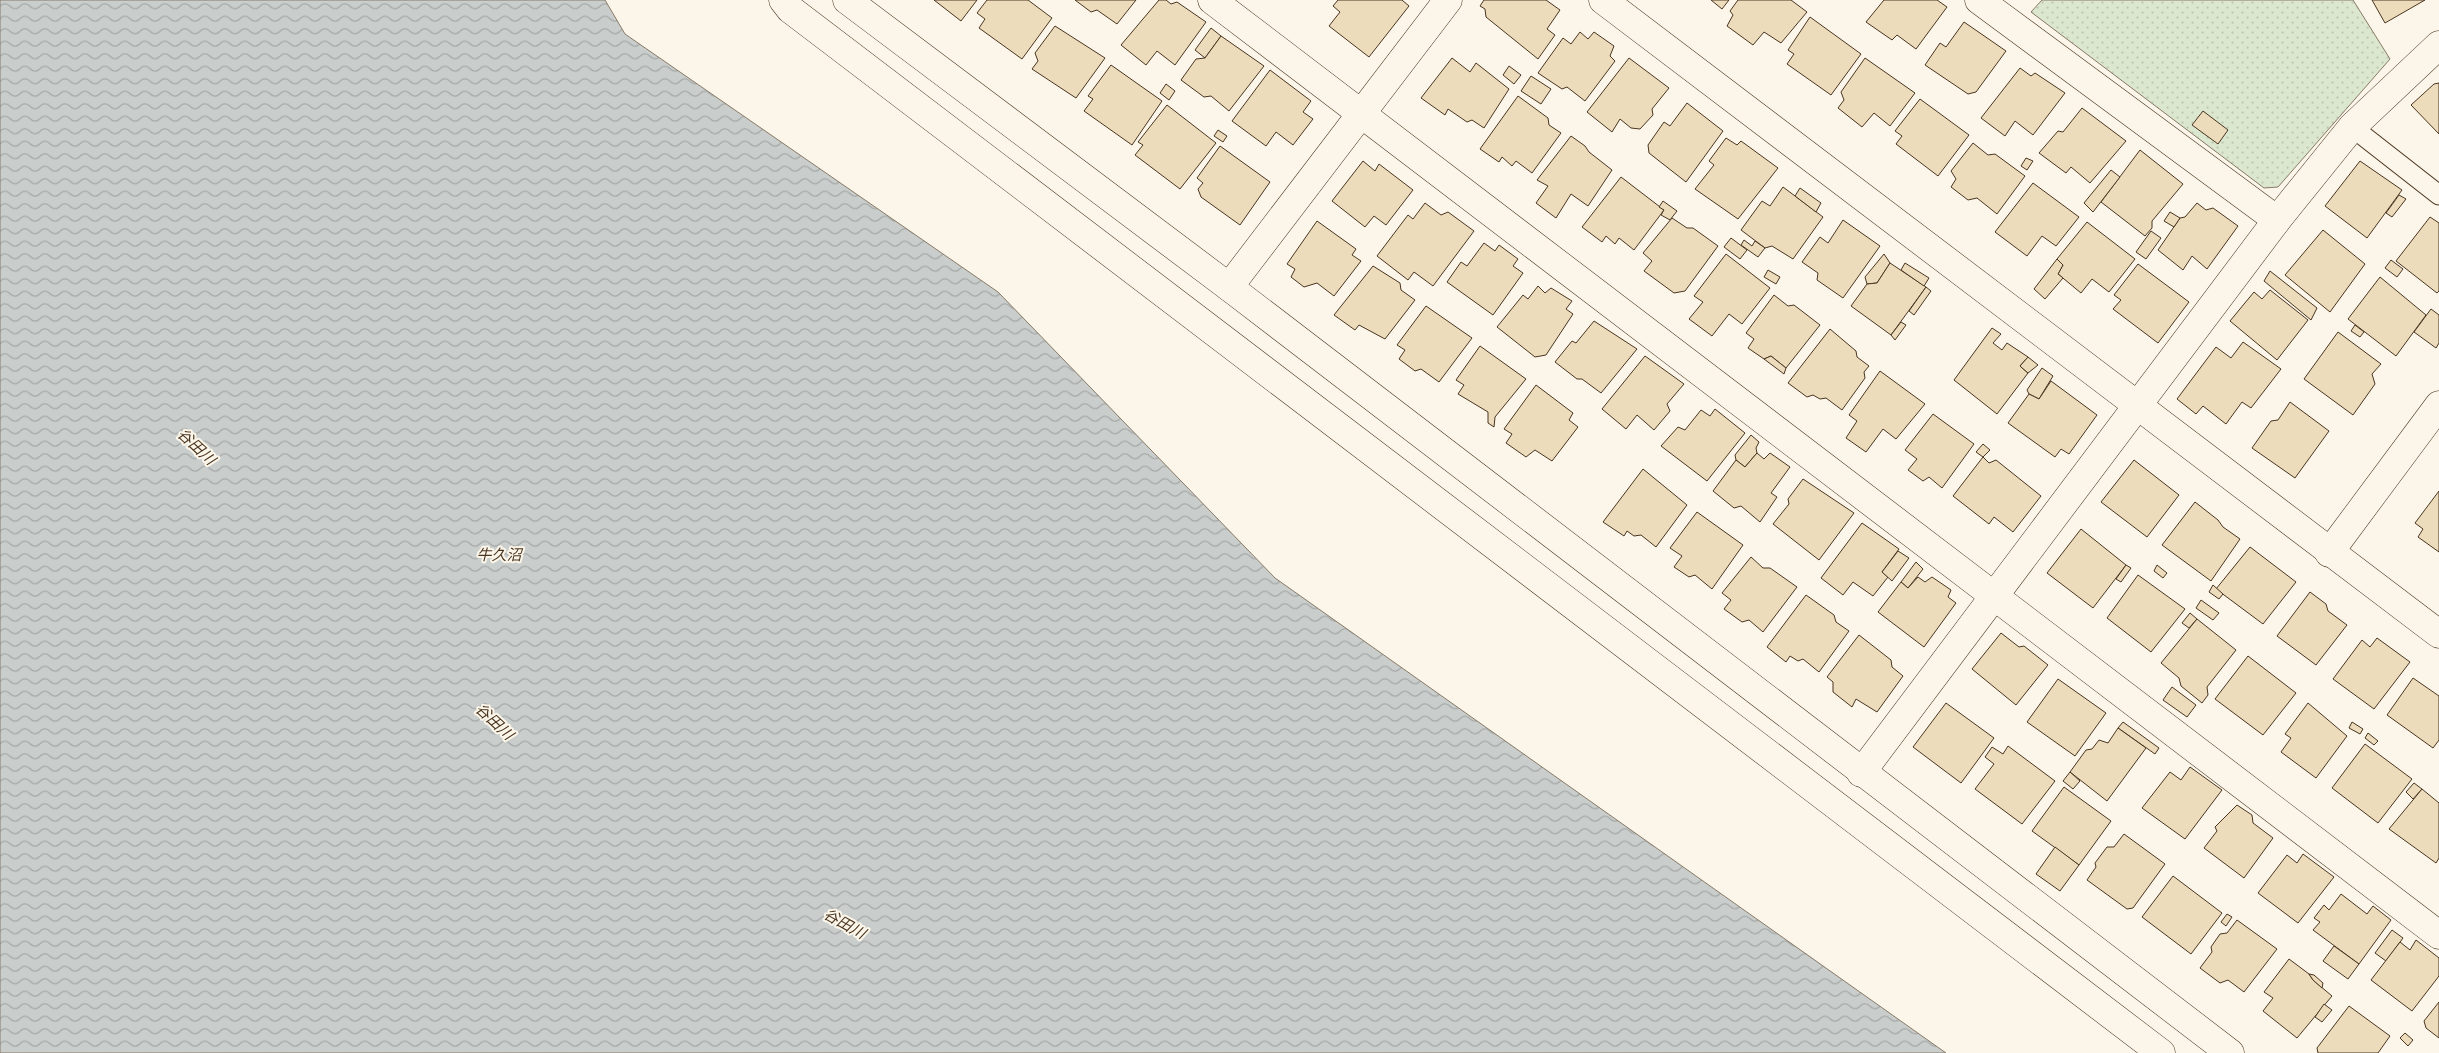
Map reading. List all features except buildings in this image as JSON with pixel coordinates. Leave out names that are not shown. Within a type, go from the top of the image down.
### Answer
[{"type":"street","points":[[783,0],[790,9],[2161,1053]]},
{"type":"street","points":[[847,0],[1229,287],[1861,773],[2230,1053]]},
{"type":"street","points":[[1212,0],[2439,935]]},
{"type":"street","points":[[1229,287],[1448,0]]},
{"type":"street","points":[[1603,0],[2329,553],[2439,634]]},
{"type":"street","points":[[1979,0],[2277,220]]},
{"type":"street","points":[[1861,773],[2277,220],[2352,127],[2439,45]]},
{"type":"street","points":[[2329,553],[2439,405]]},
{"type":"lane","points":[[2352,127],[2439,194]]},
{"type":"green space","points":[[2042,0],[2353,0],[2390,59],[2278,187],[2264,188],[2031,12]]},
{"type":"water","name":"牛久沼","points":[[0,0],[605,0],[625,34],[998,292],[1275,578],[1946,1053],[0,1053]]},
{"type":"water label","name":"谷田川","points":[[197,446]]},
{"type":"water label","name":"谷田川","points":[[495,721]]},
{"type":"water label","name":"谷田川","points":[[845,923]]}]
